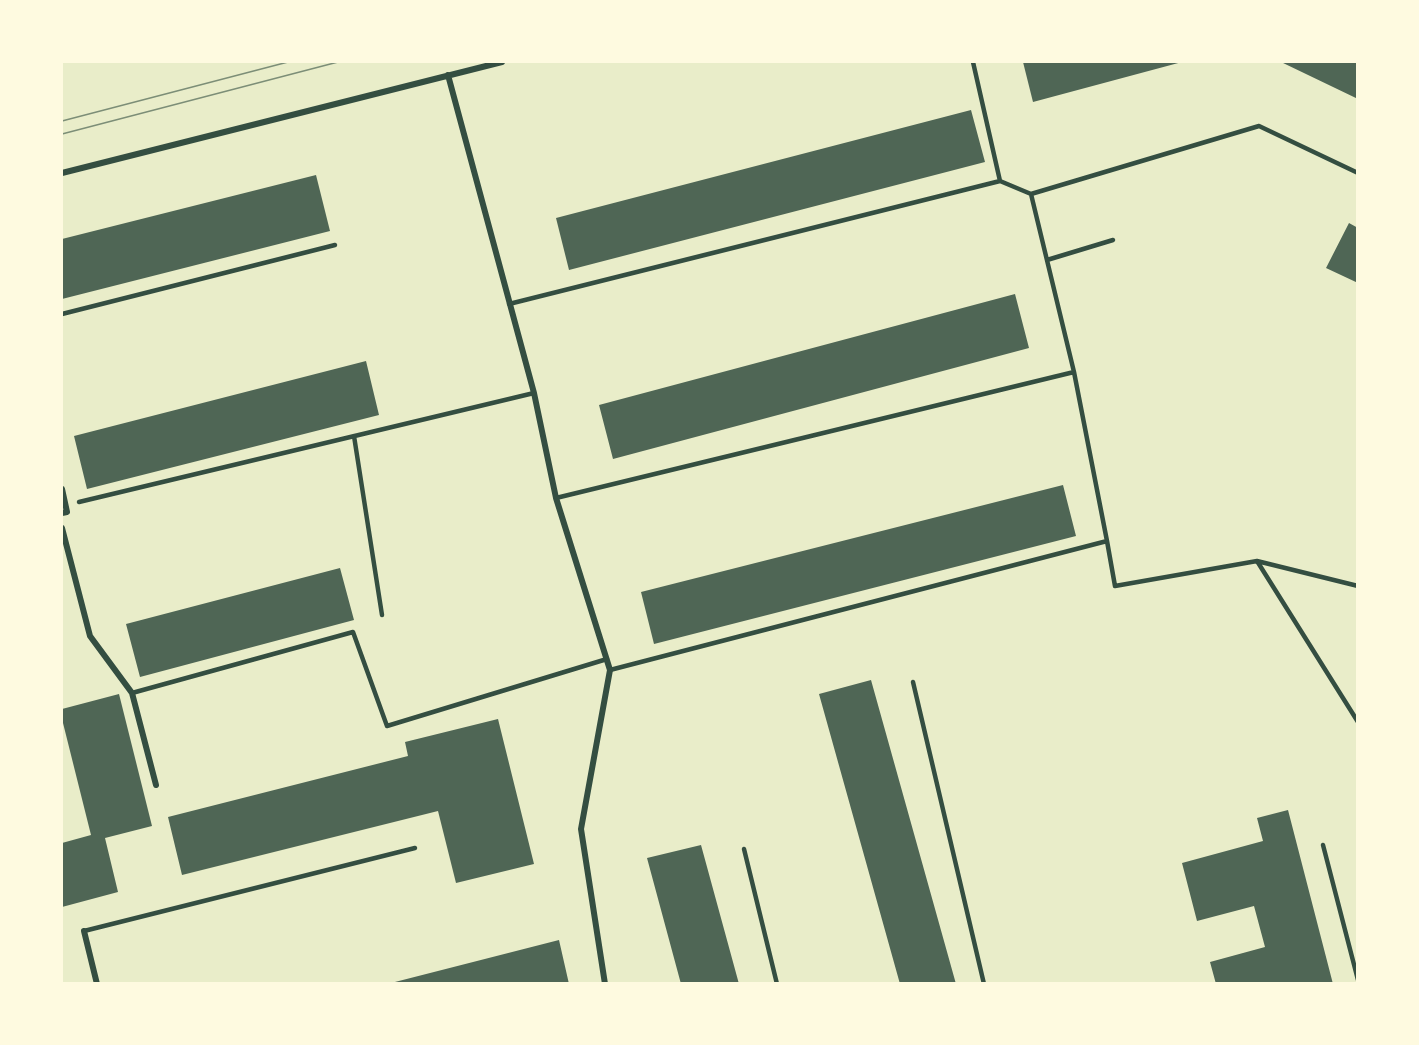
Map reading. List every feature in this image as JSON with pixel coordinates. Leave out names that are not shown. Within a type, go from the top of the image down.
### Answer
[{"type":"street","points":[[62,173],[502,62]]},
{"type":"street","points":[[448,75],[534,393],[556,498],[610,670],[581,829],[605,984]]},
{"type":"street","points":[[62,489],[67,512],[62,513]]},
{"type":"street","points":[[62,528],[90,636],[132,693]]},
{"type":"street","points":[[84,931],[97,984]]},
{"type":"lane","points":[[973,62],[1000,181]]},
{"type":"lane","points":[[509,304],[1000,181],[1031,194],[1259,126],[1358,173]]},
{"type":"lane","points":[[1031,194],[1074,372],[1115,586],[1257,561],[1358,586]]},
{"type":"lane","points":[[1047,260],[1113,240]]},
{"type":"lane","points":[[62,314],[335,245]]},
{"type":"lane","points":[[556,498],[1074,372]]},
{"type":"lane","points":[[79,502],[534,393]]},
{"type":"lane","points":[[354,436],[382,615]]},
{"type":"lane","points":[[610,670],[1107,542]]},
{"type":"lane","points":[[1257,561],[1358,722]]},
{"type":"lane","points":[[156,785],[132,693],[353,632],[387,726],[607,659]]},
{"type":"lane","points":[[913,682],[984,984]]},
{"type":"lane","points":[[1323,845],[1358,980]]},
{"type":"lane","points":[[84,931],[415,848]]},
{"type":"lane","points":[[744,849],[777,984]]},
{"type":"building","points":[[1023,62],[1182,62],[1033,102]]},
{"type":"building","points":[[1281,62],[1358,62],[1358,99]]},
{"type":"building","points":[[971,110],[985,162],[569,270],[556,218]]},
{"type":"building","points":[[316,175],[330,231],[62,299],[62,239]]},
{"type":"building","points":[[1349,223],[1358,228],[1358,283],[1326,268]]},
{"type":"building","points":[[1015,294],[1029,348],[613,459],[599,405]]},
{"type":"building","points":[[366,361],[379,415],[87,489],[74,436]]},
{"type":"building","points":[[1063,485],[1076,536],[654,644],[641,592]]},
{"type":"building","points":[[340,568],[354,620],[140,677],[126,624]]},
{"type":"building","points":[[871,680],[956,984],[900,984],[819,694]]},
{"type":"building","points":[[119,694],[152,826],[105,838],[118,892],[62,907],[62,843],[91,835],[62,719],[62,709]]},
{"type":"building","points":[[498,719],[534,864],[456,883],[438,811],[182,875],[168,817],[408,756],[405,742]]},
{"type":"building","points":[[1288,810],[1333,984],[1216,984],[1210,962],[1265,947],[1254,906],[1197,921],[1182,863],[1263,841],[1257,818]]},
{"type":"building","points":[[701,845],[739,984],[681,984],[647,858]]},
{"type":"building","points":[[559,940],[569,984],[391,984],[391,983]]},
{"type":"tram line","points":[[62,121],[288,62]]},
{"type":"tram line","points":[[62,134],[338,62]]}]
